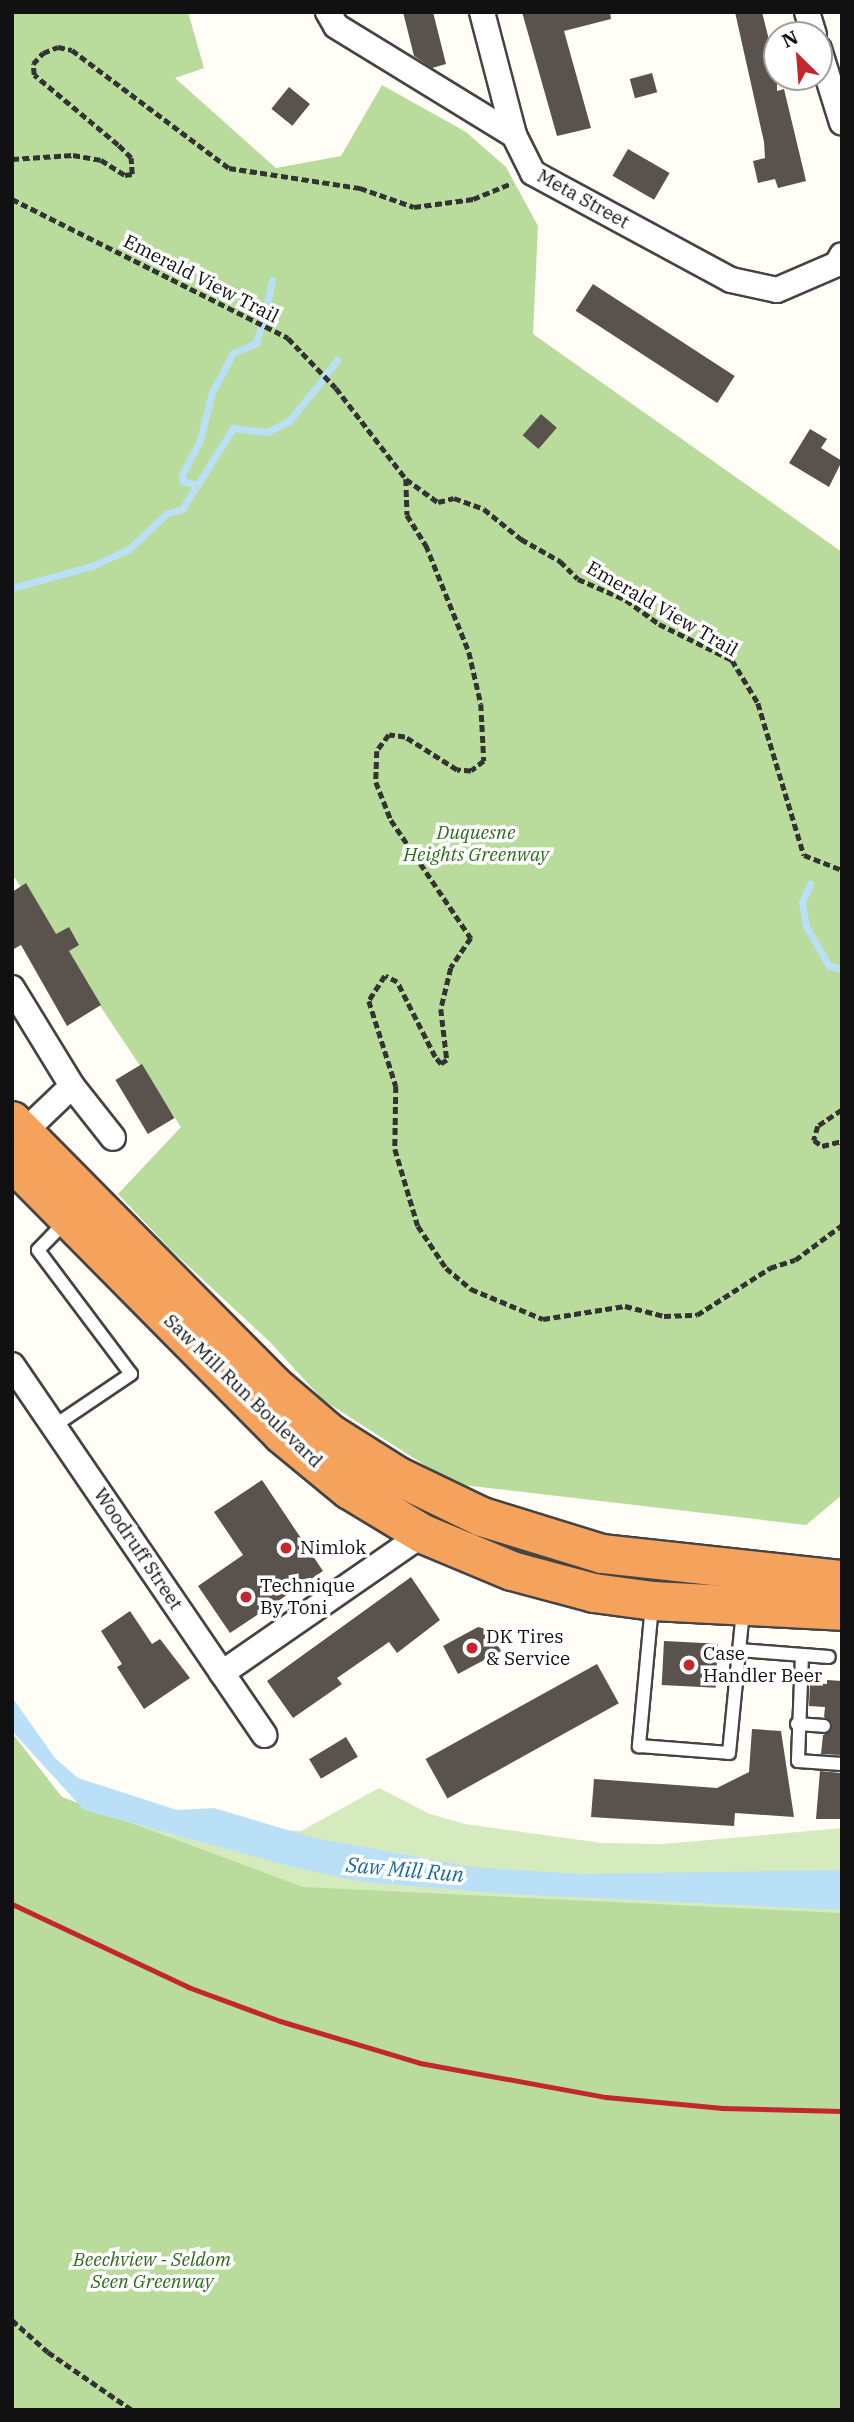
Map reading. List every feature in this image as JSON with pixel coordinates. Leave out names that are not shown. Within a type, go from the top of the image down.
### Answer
[{"type":"highway","name":"Saw Mill Run Boulevard","points":[[16,1138],[69,1219],[282,1434],[350,1490],[423,1534],[555,1584],[653,1601],[842,1611]]},
{"type":"highway","name":"Saw Mill Run Boulevard","points":[[16,1138],[300,1410],[367,1459],[482,1517],[602,1554],[842,1580]]},
{"type":"highway","points":[[423,1534],[482,1517]]},
{"type":"street","points":[[328,12],[336,26],[514,135]]},
{"type":"street","name":"Meta Street","points":[[482,12],[514,135],[533,173],[731,280],[777,290],[839,260]]},
{"type":"street","points":[[832,91],[842,123]]},
{"type":"street","points":[[12,988],[72,1086],[113,1138]]},
{"type":"street","points":[[16,1138],[72,1086]]},
{"type":"street","name":"Woodruff Street","points":[[12,1365],[264,1735]]},
{"type":"street","points":[[222,1673],[423,1534]]},
{"type":"lane","points":[[54,1426],[131,1374],[38,1250],[69,1219]]},
{"type":"lane","points":[[653,1601],[639,1746],[729,1753],[743,1607]]},
{"type":"lane","points":[[739,1650],[829,1657]]},
{"type":"lane","points":[[802,1655],[797,1724],[798,1761],[842,1764]]},
{"type":"lane","points":[[797,1724],[824,1726]]},
{"type":"path","points":[[12,159],[73,155],[102,160],[125,175],[132,174],[131,158],[34,75],[38,58],[58,47],[72,50],[190,134],[208,156],[229,168],[360,188],[414,207],[473,199],[533,173]]},
{"type":"path","name":"Emerald View Trail","points":[[12,199],[288,338],[336,388],[406,479],[438,502],[454,498],[484,509],[522,539],[560,561],[578,579],[626,600],[659,624],[732,660],[758,703],[804,855],[842,870]]},
{"type":"path","points":[[406,479],[407,515],[426,545],[469,652],[481,704],[484,761],[471,771],[457,770],[405,737],[389,735],[377,751],[376,782],[391,820],[471,938],[451,968],[441,1009],[447,1060],[441,1064],[397,982],[385,976],[369,1001],[396,1086],[395,1149],[418,1226],[446,1268],[471,1289],[543,1319],[625,1306],[664,1316],[697,1315],[770,1268],[795,1261],[842,1225]]},
{"type":"path","points":[[842,1110],[818,1126],[814,1140],[822,1146],[842,1141]]},
{"type":"path","points":[[12,2320],[48,2352],[132,2410]]},
{"type":"green space","name":"Duquesne Heights Greenway","points":[[12,12],[188,12],[204,68],[175,78],[276,168],[341,156],[382,85],[466,132],[506,167],[538,226],[533,334],[842,552],[842,1495],[806,1525],[454,1484],[323,1400],[270,1342],[171,1250],[118,1194],[181,1127],[12,874]]},
{"type":"green space","name":"Beechview - Seldom Seen Greenway","points":[[12,1733],[62,1797],[303,1887],[842,1913],[842,2410],[12,2410]]},
{"type":"green space","points":[[379,1788],[430,1814],[465,1824],[602,1843],[663,1844],[842,1828],[842,1970],[551,1977],[108,1823],[301,1831]]},
{"type":"water","name":"Saw Mill Run","points":[[12,1697],[55,1758],[78,1778],[177,1810],[214,1808],[315,1838],[472,1867],[579,1874],[842,1870],[842,1910],[510,1894],[362,1882],[293,1867],[84,1810],[12,1731]]},
{"type":"building","points":[[403,12],[433,12],[446,64],[432,68],[414,56]]},
{"type":"building","points":[[522,12],[610,12],[611,19],[564,31],[591,128],[557,136]]},
{"type":"building","points":[[735,12],[762,12],[764,21],[763,91],[784,91],[806,181],[778,188],[775,179],[758,183],[753,161],[765,158],[764,142]]},
{"type":"building","points":[[652,73],[657,92],[635,98],[630,79]]},
{"type":"building","points":[[289,87],[310,104],[292,126],[271,109]]},
{"type":"building","points":[[628,149],[670,173],[654,200],[612,176]]},
{"type":"building","points":[[593,284],[735,376],[717,403],[576,311]]},
{"type":"building","points":[[541,414],[557,428],[538,449],[523,435]]},
{"type":"building","points":[[810,429],[827,439],[821,448],[842,461],[829,487],[789,463]]},
{"type":"building","points":[[26,883],[56,934],[69,927],[79,945],[69,951],[101,1005],[67,1026],[21,945],[12,950],[12,892]]},
{"type":"building","points":[[142,1064],[174,1118],[148,1134],[115,1080]]},
{"type":"building","points":[[262,1480],[323,1571],[230,1633],[198,1586],[243,1555],[214,1512]]},
{"type":"building","points":[[411,1577],[440,1620],[397,1653],[389,1642],[337,1678],[342,1684],[293,1718],[267,1681]]},
{"type":"building","points":[[130,1611],[152,1644],[160,1639],[190,1678],[144,1709],[117,1667],[122,1664],[101,1631]]},
{"type":"building","name":"DK Tires & Service","points":[[478,1627],[490,1630],[501,1651],[458,1674],[443,1646]]},
{"type":"building","name":"Case Handler Beer","points":[[664,1641],[718,1644],[716,1688],[662,1685]]},
{"type":"building","points":[[597,1664],[619,1703],[447,1798],[426,1759]]},
{"type":"building","points":[[827,1680],[842,1681],[841,1755],[821,1754],[823,1735],[831,1731],[832,1723],[824,1717],[825,1707],[809,1706],[810,1683],[827,1684]]},
{"type":"building","points":[[752,1729],[781,1731],[794,1817],[735,1813],[734,1826],[591,1817],[594,1779],[717,1788],[749,1772]]},
{"type":"building","points":[[346,1737],[358,1757],[321,1779],[309,1759]]},
{"type":"building","points":[[820,1771],[841,1773],[840,1819],[816,1819]]},
{"type":"waterway","points":[[263,323],[272,280]]},
{"type":"waterway","points":[[196,485],[183,481],[182,474],[200,440],[212,392],[233,353],[256,343],[261,327]]},
{"type":"waterway","points":[[326,374],[337,360]]},
{"type":"waterway","points":[[12,588],[92,566],[129,549],[166,514],[182,509],[233,428],[267,432],[289,421],[324,378]]},
{"type":"waterway","points":[[810,884],[802,902],[806,926],[829,966],[842,969]]},
{"type":"railway","points":[[12,1904],[188,1987],[280,2021],[420,2063],[606,2097],[722,2108],[842,2111]]},
{"type":"place","name":"Nimlok","points":[[286,1548]]},
{"type":"place","name":"Technique By Toni","points":[[246,1597]]},
{"type":"place","name":"DK Tires & Service","points":[[472,1648]]},
{"type":"place","name":"Case Handler Beer","points":[[689,1665]]}]
